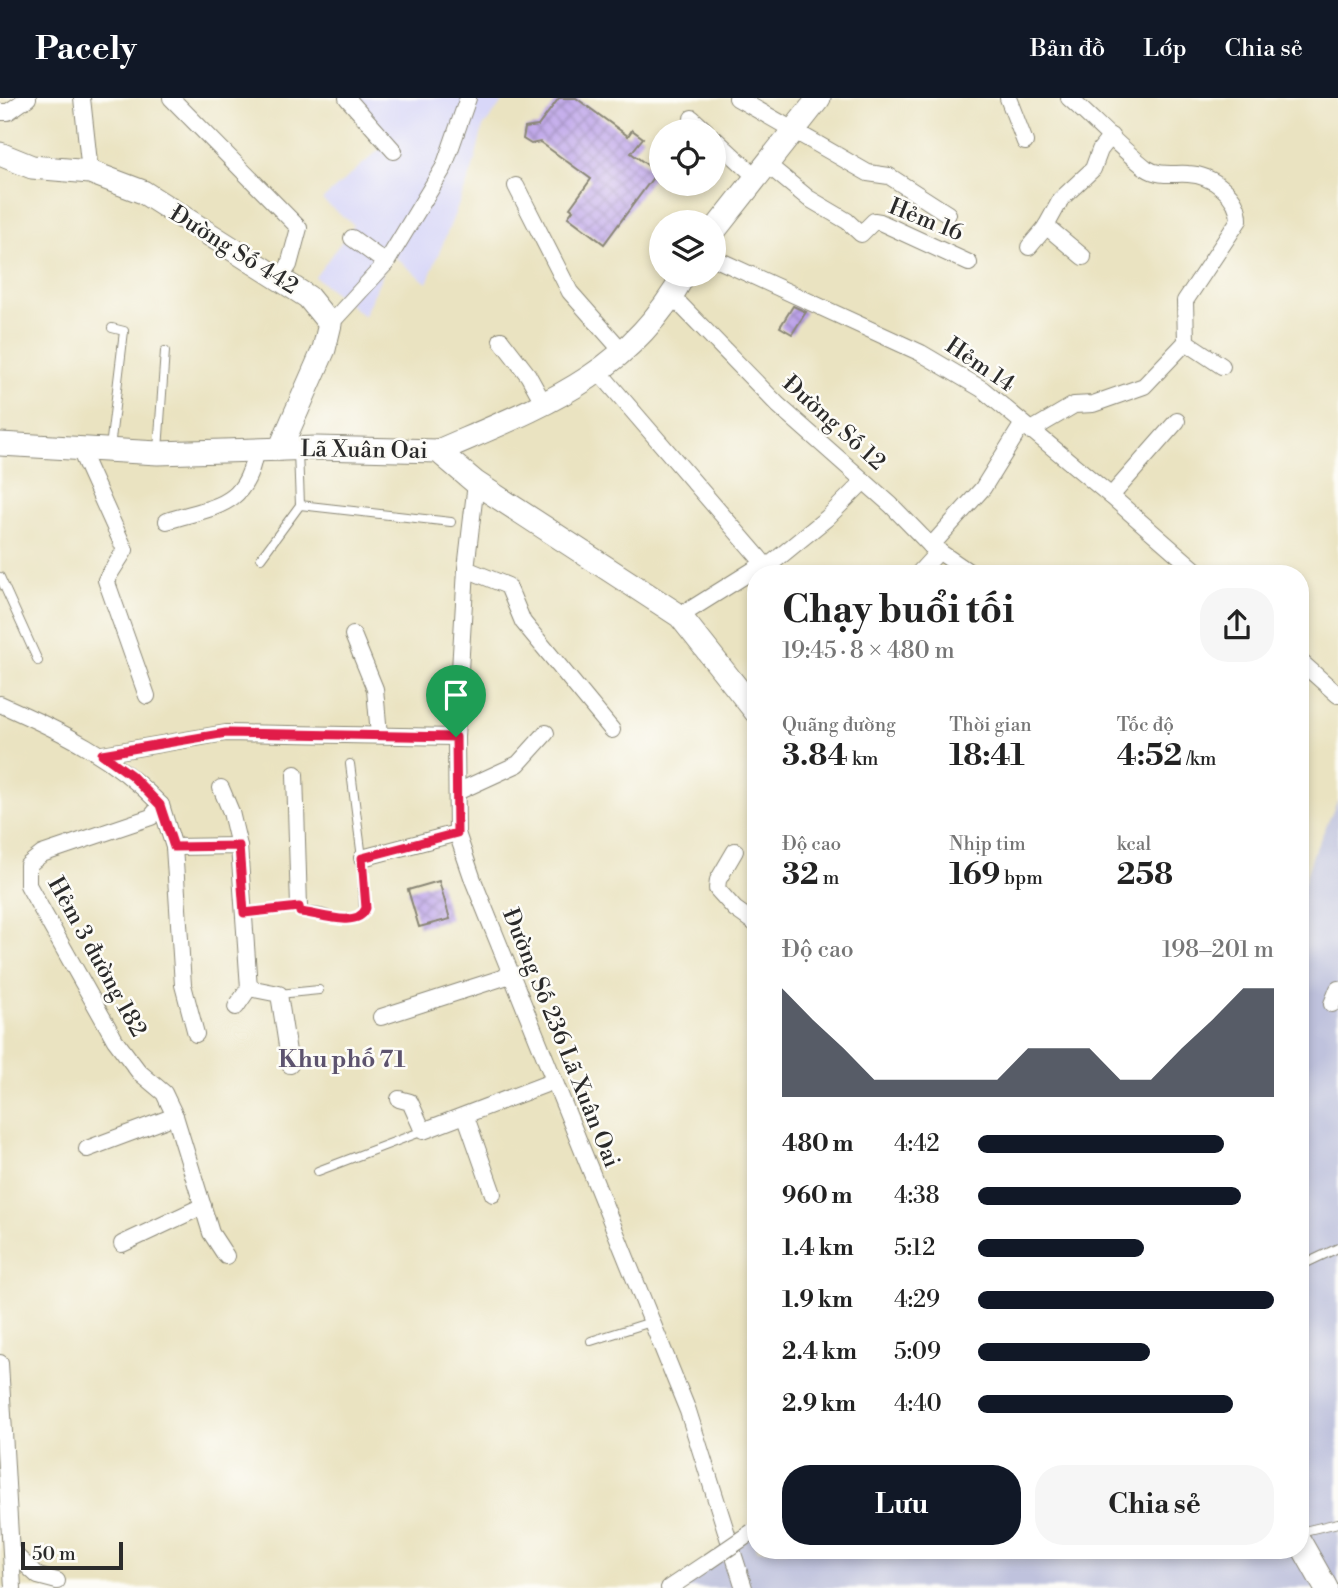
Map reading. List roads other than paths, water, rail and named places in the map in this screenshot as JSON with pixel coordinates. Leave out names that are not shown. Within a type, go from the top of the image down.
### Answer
[{"type":"street","points":[[0,112],[8,112],[29,98]]},
{"type":"street","points":[[82,98],[90,172]]},
{"type":"street","points":[[171,98],[299,229],[289,265],[280,279]]},
{"type":"street","points":[[347,98],[394,150]]},
{"type":"street","points":[[289,449],[330,324],[386,263],[444,167],[468,98]]},
{"type":"street","points":[[737,98],[867,173],[889,176],[948,214]]},
{"type":"street","points":[[726,217],[818,98]]},
{"type":"street","points":[[1008,98],[1025,142]]},
{"type":"street","points":[[924,565],[1026,428],[1074,405],[1093,404],[1144,386],[1186,342],[1185,301],[1239,220],[1239,206],[1232,196],[1204,177],[1190,174],[1166,175],[1149,170],[1069,98]]},
{"type":"street","points":[[1029,247],[1046,226],[1061,199],[1093,169],[1100,150],[1111,136]]},
{"type":"street","points":[[726,146],[763,172]]},
{"type":"street","name":"Đường Số 442","points":[[0,154],[32,167],[90,172],[143,192],[309,297],[330,324]]},
{"type":"street","name":"Hẻm 16","points":[[763,172],[846,221],[861,234],[874,221],[880,222],[968,263]]},
{"type":"street","points":[[516,186],[570,292],[623,352]]},
{"type":"street","points":[[1046,226],[1083,257]]},
{"type":"street","points":[[352,238],[386,263]]},
{"type":"street","name":"Hẻm 14","points":[[726,264],[921,353],[982,389],[1190,565]]},
{"type":"street","points":[[438,451],[544,404],[600,373],[623,352],[677,287]]},
{"type":"street","name":"Đường Số 12","points":[[672,296],[778,405],[864,481],[935,549],[959,565]]},
{"type":"street","points":[[501,340],[528,375],[544,404]]},
{"type":"street","points":[[1186,342],[1222,366]]},
{"type":"street","points":[[600,373],[764,565]]},
{"type":"street","points":[[1111,496],[1177,421]]},
{"type":"street","name":"Lã Xuân Oai","points":[[0,444],[158,453],[289,449],[438,451],[476,483],[680,616],[747,701]]},
{"type":"street","points":[[80,450],[125,550],[106,580],[147,696]]},
{"type":"street","points":[[167,521],[232,501],[245,488],[252,473],[255,451]]},
{"type":"street","points":[[771,565],[827,518],[864,481]]},
{"type":"street","name":"Đường Số 236 Lã Xuân Oai","points":[[476,483],[466,569],[456,737],[457,833],[511,975],[688,1411],[744,1588]]},
{"type":"street","points":[[466,569],[508,586],[523,622],[612,730]]},
{"type":"street","points":[[680,616],[747,579]]},
{"type":"street","points":[[353,635],[376,689],[379,735]]},
{"type":"street","points":[[1309,669],[1338,695]]},
{"type":"street","points":[[0,704],[102,754],[131,775],[160,805],[174,847],[183,985],[196,1034]]},
{"type":"street","points":[[102,754],[226,733],[456,737]]},
{"type":"street","points":[[457,792],[518,764],[546,733]]},
{"type":"street","points":[[295,774],[299,907]]},
{"type":"street","points":[[221,788],[231,812],[239,846],[244,913],[249,988],[236,1007]]},
{"type":"street","name":"Hẻm 3 đường 182","points":[[160,805],[151,817],[42,854],[29,865],[29,885],[115,1040],[139,1072],[164,1093],[175,1116],[211,1233],[226,1256]]},
{"type":"street","points":[[362,858],[457,833]]},
{"type":"street","points":[[174,847],[239,846]]},
{"type":"street","points":[[735,851],[718,880],[717,889],[747,918]]},
{"type":"street","points":[[381,1017],[511,975]]},
{"type":"street","points":[[249,988],[272,995],[279,994],[290,1066]]},
{"type":"street","points":[[399,1099],[410,1102],[423,1131],[554,1081]]},
{"type":"street","points":[[88,1149],[175,1116]]},
{"type":"street","points":[[466,1116],[493,1194]]},
{"type":"street","points":[[122,1244],[203,1206]]},
{"type":"street","points":[[0,1363],[13,1588]]},
{"type":"street","points":[[669,1588],[747,1536]]},
{"type":"street","points":[[11,1551],[38,1576],[57,1581]]},
{"type":"street","points":[[1309,1558],[1326,1588]]},
{"type":"lane","points":[[110,451],[124,331],[112,328]]},
{"type":"lane","points":[[158,453],[165,351]]},
{"type":"lane","points":[[261,558],[300,505],[289,449]]},
{"type":"lane","points":[[300,505],[451,522]]},
{"type":"lane","points":[[0,576],[38,661]]},
{"type":"lane","points":[[244,913],[299,907],[300,912],[325,914],[330,918],[342,920],[364,913],[362,858],[350,764]]},
{"type":"lane","points":[[279,994],[318,990]]},
{"type":"lane","points":[[318,1171],[423,1131]]},
{"type":"lane","points":[[1309,1262],[1338,1248]]},
{"type":"lane","points":[[591,1340],[651,1322]]},
{"type":"lane","points":[[1309,1530],[1338,1523]]},
{"type":"district","name":"Khu phố 71","points":[[342,1060]]}]
